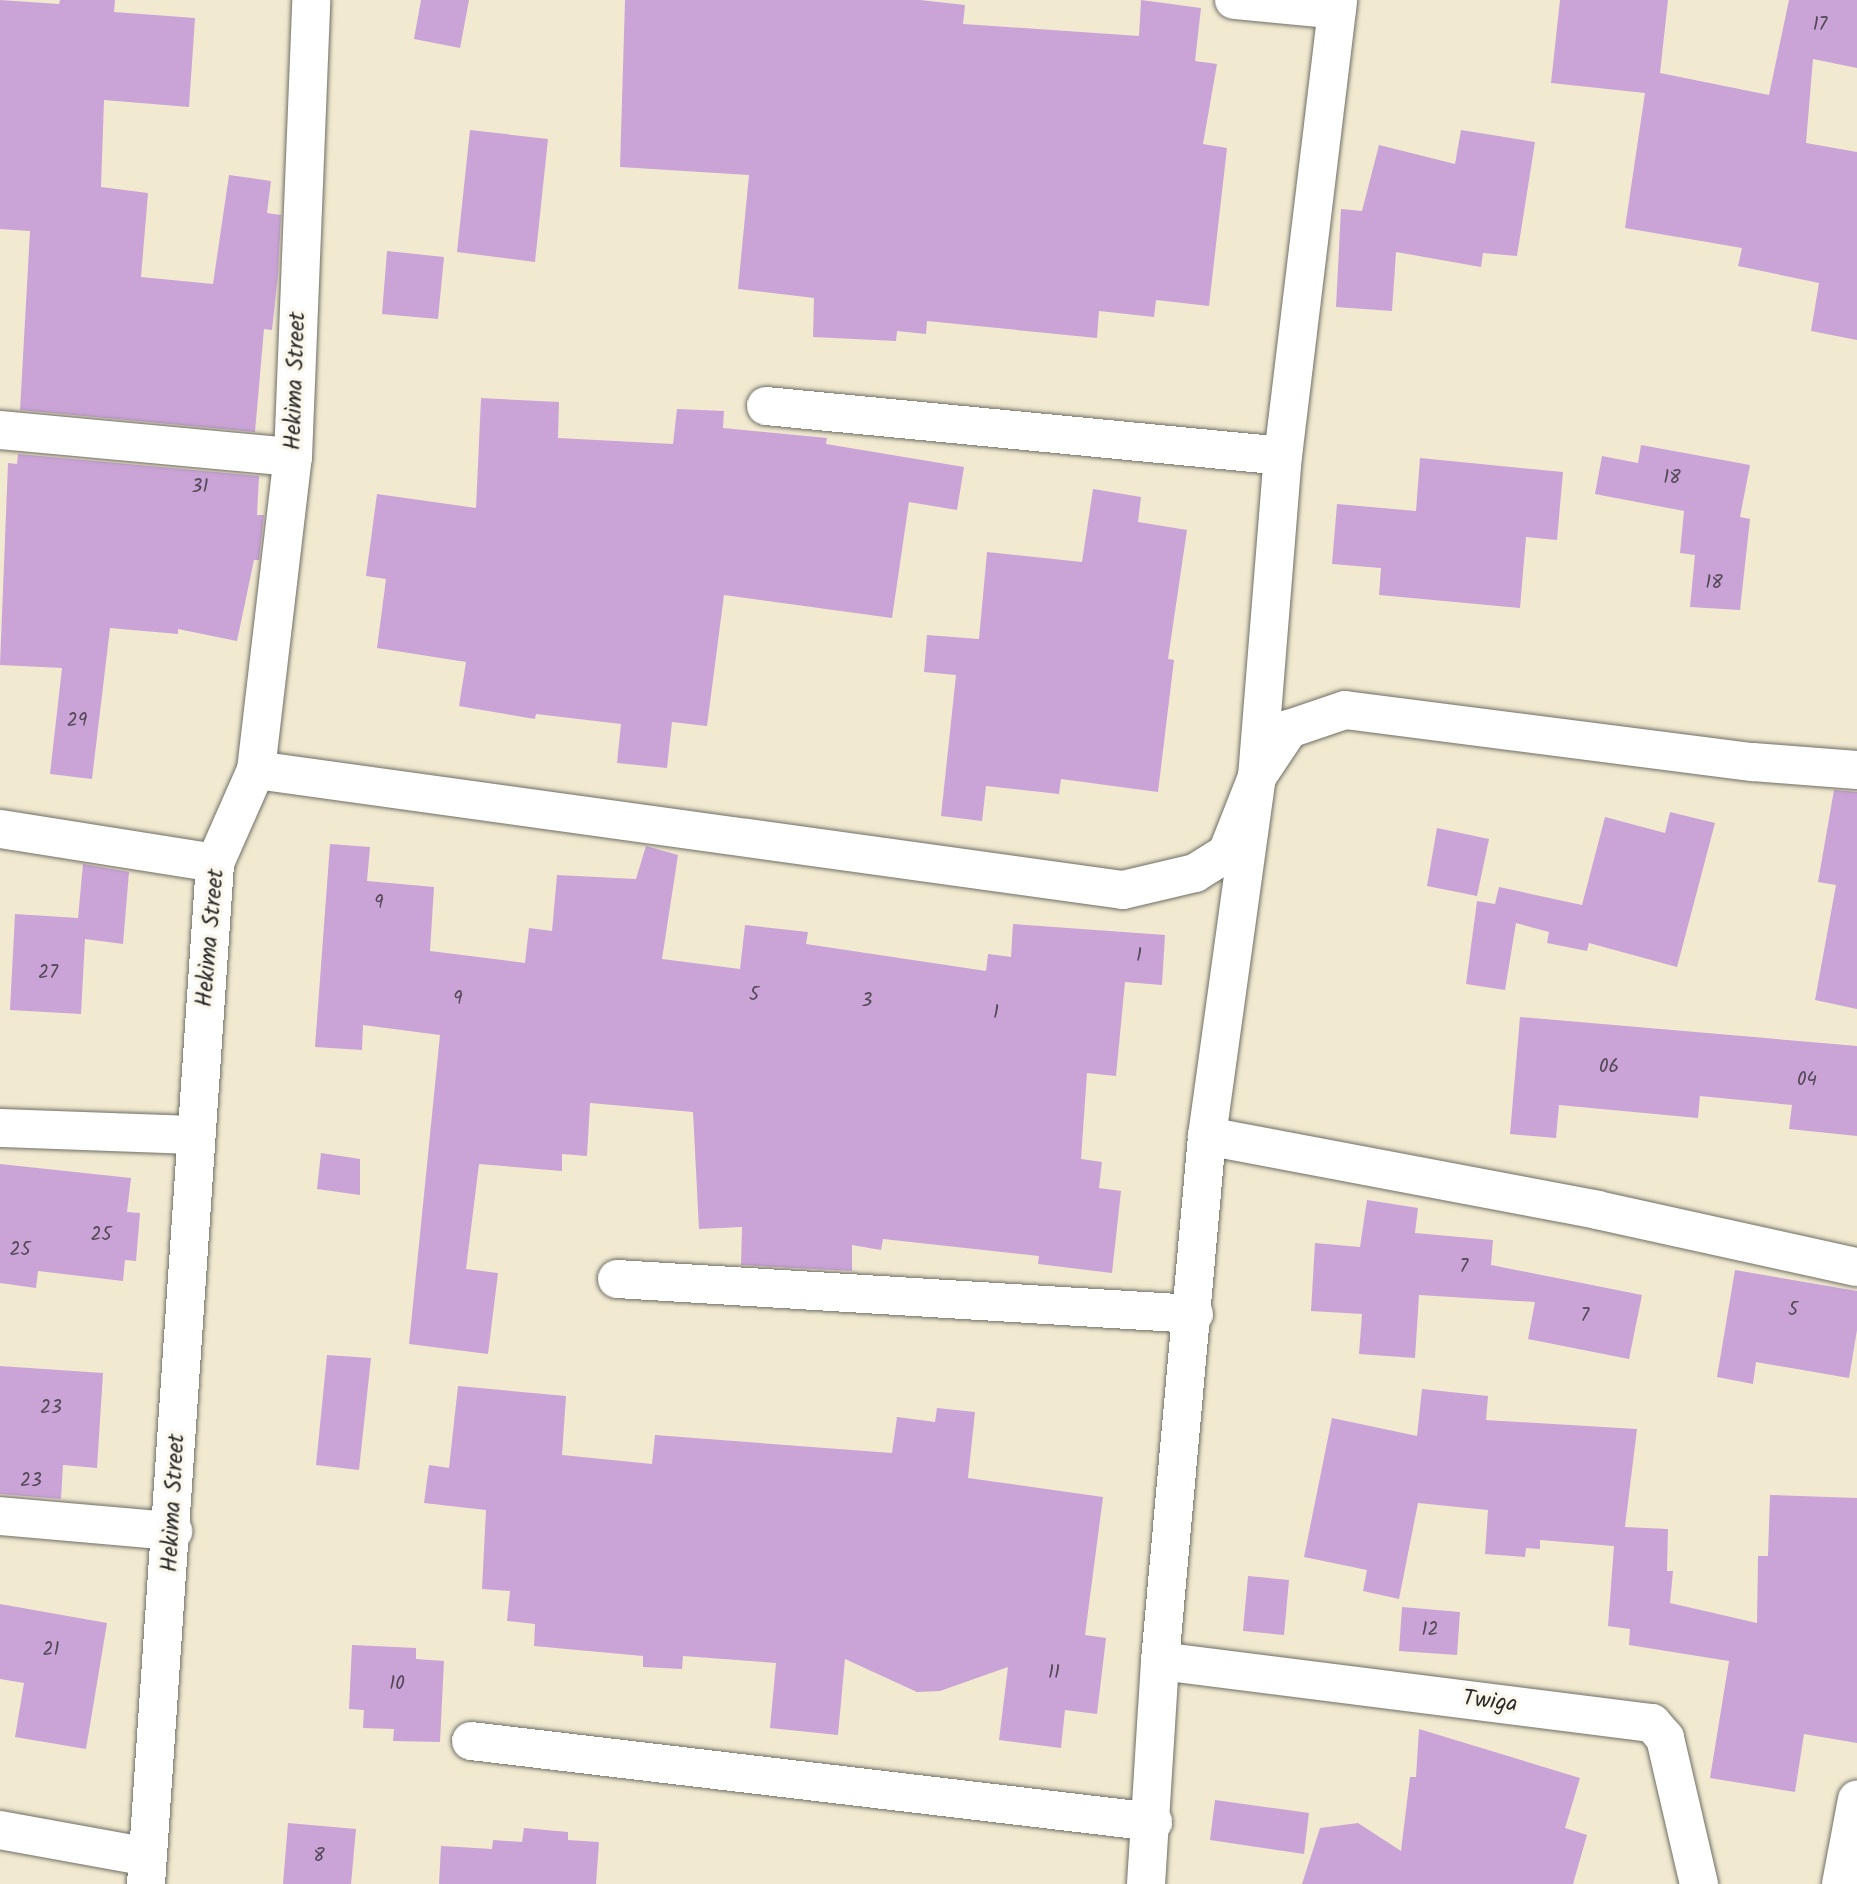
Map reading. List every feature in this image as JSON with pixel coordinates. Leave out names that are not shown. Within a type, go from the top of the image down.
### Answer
[{"type":"street","name":"Hekima Street","points":[[147,1870],[173,1531],[194,1135],[215,863],[256,770],[293,457],[311,0]]},
{"type":"street","points":[[1146,1884],[1153,1822],[1160,1661],[1194,1314],[1207,1136],[1257,777],[1283,456],[1338,5],[1234,0]]},
{"type":"street","points":[[766,406],[1283,456]]},
{"type":"street","points":[[0,430],[293,457]]},
{"type":"street","points":[[256,770],[1123,890],[1195,873],[1227,853],[1257,777],[1289,729],[1345,710],[1753,762],[1857,770]]},
{"type":"street","points":[[0,829],[215,863]]},
{"type":"street","points":[[0,1128],[194,1135]]},
{"type":"street","points":[[1207,1136],[1597,1210],[1857,1267]]},
{"type":"street","points":[[617,1279],[1194,1314]]},
{"type":"street","points":[[0,1516],[173,1531]]},
{"type":"street","name":"Twiga","points":[[1160,1661],[1652,1723],[1665,1738],[1687,1846],[1699,1884]]},
{"type":"street","points":[[471,1741],[1153,1822]]},
{"type":"street","points":[[1841,1884],[1857,1799]]},
{"type":"street","points":[[0,1830],[147,1870]]},
{"type":"building","points":[[0,0],[59,4],[60,0],[115,0],[114,12],[195,18],[189,107],[104,100],[101,187],[148,193],[141,277],[213,284],[229,175],[271,181],[267,213],[281,215],[278,275],[272,330],[264,329],[255,432],[20,410],[30,231],[0,229]]},
{"type":"building","points":[[421,0],[469,0],[460,48],[414,39]]},
{"type":"building","points":[[625,0],[920,0],[965,5],[963,24],[1139,36],[1141,0],[1201,8],[1195,61],[1217,64],[1203,144],[1227,148],[1209,306],[1156,300],[1154,317],[1099,311],[1097,338],[927,321],[926,334],[897,331],[896,341],[813,337],[814,298],[738,289],[749,175],[620,167]]},
{"type":"building","points":[[1560,0],[1668,0],[1660,73],[1769,95],[1789,0],[1857,0],[1857,68],[1813,59],[1806,143],[1857,152],[1857,340],[1811,331],[1819,283],[1738,266],[1742,248],[1625,228],[1645,93],[1551,83]]},
{"type":"building","points":[[470,130],[548,139],[535,262],[457,252]]},
{"type":"building","points":[[1461,130],[1535,142],[1517,256],[1483,253],[1481,267],[1396,252],[1392,311],[1336,307],[1341,209],[1362,211],[1379,145],[1455,164]]},
{"type":"building","points":[[387,251],[444,257],[438,319],[382,314]]},
{"type":"building","points":[[481,398],[559,402],[558,438],[673,444],[677,409],[724,411],[723,428],[827,438],[826,444],[964,467],[957,510],[909,502],[892,618],[724,595],[707,726],[672,722],[667,768],[617,763],[621,724],[536,714],[535,719],[459,706],[466,662],[377,648],[386,579],[366,576],[377,494],[476,508]]},
{"type":"building","points":[[1641,445],[1750,465],[1740,517],[1750,519],[1740,610],[1690,607],[1695,555],[1680,553],[1684,511],[1595,494],[1602,456],[1638,463]]},
{"type":"building","points":[[18,454],[259,476],[257,515],[264,515],[259,560],[254,560],[237,641],[178,629],[178,634],[110,628],[92,779],[50,774],[62,668],[0,665],[8,463],[17,464]]},
{"type":"building","points":[[1420,458],[1563,472],[1557,540],[1526,537],[1520,608],[1379,595],[1381,568],[1332,564],[1337,504],[1416,511]]},
{"type":"building","points":[[1093,489],[1141,497],[1138,522],[1187,530],[1168,659],[1174,660],[1158,792],[1061,779],[1059,794],[986,786],[982,821],[941,816],[956,675],[924,672],[927,635],[979,639],[987,552],[1082,562]]},
{"type":"building","points":[[1834,790],[1857,792],[1857,1009],[1815,1000],[1836,885],[1818,882]]},
{"type":"building","points":[[1670,812],[1715,823],[1677,967],[1589,943],[1587,951],[1547,943],[1549,932],[1516,923],[1505,990],[1466,984],[1477,901],[1495,904],[1499,887],[1582,905],[1605,817],[1665,833]]},
{"type":"building","points":[[1437,828],[1489,839],[1477,896],[1427,886]]},
{"type":"building","points":[[330,844],[370,847],[367,881],[434,887],[430,951],[525,963],[529,928],[552,931],[557,875],[636,879],[646,846],[678,855],[662,959],[740,969],[745,925],[808,932],[806,944],[986,971],[988,954],[1011,957],[1013,924],[1165,935],[1162,985],[1125,982],[1116,1076],[1087,1073],[1081,1159],[1102,1162],[1099,1188],[1121,1191],[1112,1273],[1038,1264],[1039,1256],[883,1239],[881,1250],[852,1245],[852,1271],[741,1265],[742,1227],[699,1229],[693,1112],[590,1103],[587,1156],[562,1154],[562,1171],[479,1164],[466,1269],[498,1273],[488,1354],[409,1344],[440,1035],[363,1025],[362,1050],[315,1047]]},
{"type":"building","points":[[83,864],[129,872],[123,944],[85,939],[81,1014],[10,1010],[15,914],[78,918]]},
{"type":"building","points":[[1520,1017],[1857,1046],[1857,1136],[1789,1129],[1792,1105],[1700,1096],[1698,1118],[1559,1105],[1556,1138],[1510,1134]]},
{"type":"building","points":[[321,1153],[360,1159],[360,1195],[317,1189]]},
{"type":"building","points":[[0,1164],[131,1178],[127,1212],[140,1213],[136,1261],[125,1260],[123,1281],[38,1271],[36,1288],[0,1283]]},
{"type":"building","points":[[1367,1200],[1418,1208],[1415,1233],[1493,1240],[1491,1265],[1642,1295],[1629,1359],[1528,1339],[1535,1302],[1419,1295],[1415,1358],[1359,1354],[1362,1314],[1311,1311],[1315,1243],[1360,1247]]},
{"type":"building","points":[[1735,1270],[1857,1291],[1857,1330],[1849,1378],[1756,1362],[1753,1384],[1717,1377]]},
{"type":"building","points":[[327,1355],[371,1358],[359,1470],[316,1465]]},
{"type":"building","points":[[0,1366],[103,1373],[97,1468],[63,1465],[61,1499],[0,1494]]},
{"type":"building","points":[[458,1386],[566,1396],[562,1455],[652,1464],[655,1435],[892,1453],[897,1417],[935,1422],[937,1408],[975,1412],[968,1478],[1103,1497],[1085,1635],[1106,1638],[1097,1714],[1065,1710],[1061,1748],[999,1740],[1008,1667],[940,1691],[917,1692],[845,1659],[838,1735],[770,1728],[776,1663],[683,1656],[682,1669],[643,1667],[643,1656],[534,1646],[535,1624],[507,1621],[510,1591],[482,1589],[486,1510],[424,1503],[429,1465],[449,1468]]},
{"type":"building","points":[[1422,1389],[1488,1396],[1486,1420],[1637,1429],[1625,1527],[1668,1529],[1667,1571],[1673,1571],[1670,1603],[1757,1623],[1758,1556],[1768,1556],[1770,1495],[1857,1498],[1857,1743],[1804,1734],[1795,1792],[1710,1778],[1729,1661],[1629,1645],[1630,1629],[1608,1626],[1614,1546],[1540,1540],[1540,1549],[1526,1548],[1525,1557],[1485,1554],[1488,1510],[1418,1503],[1399,1599],[1363,1591],[1367,1570],[1304,1557],[1332,1418],[1417,1436]]},
{"type":"building","points":[[1248,1576],[1289,1580],[1284,1635],[1243,1631]]},
{"type":"building","points":[[0,1604],[107,1623],[86,1749],[15,1737],[24,1683],[0,1679]]},
{"type":"building","points":[[1402,1607],[1460,1612],[1457,1655],[1399,1651]]},
{"type":"building","points":[[352,1645],[416,1648],[416,1659],[444,1661],[440,1742],[393,1741],[394,1729],[363,1728],[364,1710],[349,1709]]},
{"type":"building","points":[[1419,1729],[1580,1778],[1565,1828],[1587,1835],[1573,1884],[1302,1884],[1320,1828],[1358,1823],[1401,1851],[1410,1777],[1416,1777]]},
{"type":"building","points":[[1215,1800],[1309,1813],[1304,1854],[1210,1840]]},
{"type":"building","points":[[288,1823],[356,1829],[351,1884],[283,1884]]},
{"type":"building","points":[[524,1828],[568,1832],[568,1840],[599,1842],[596,1884],[439,1884],[441,1846],[492,1849],[493,1840],[522,1842]]}]
